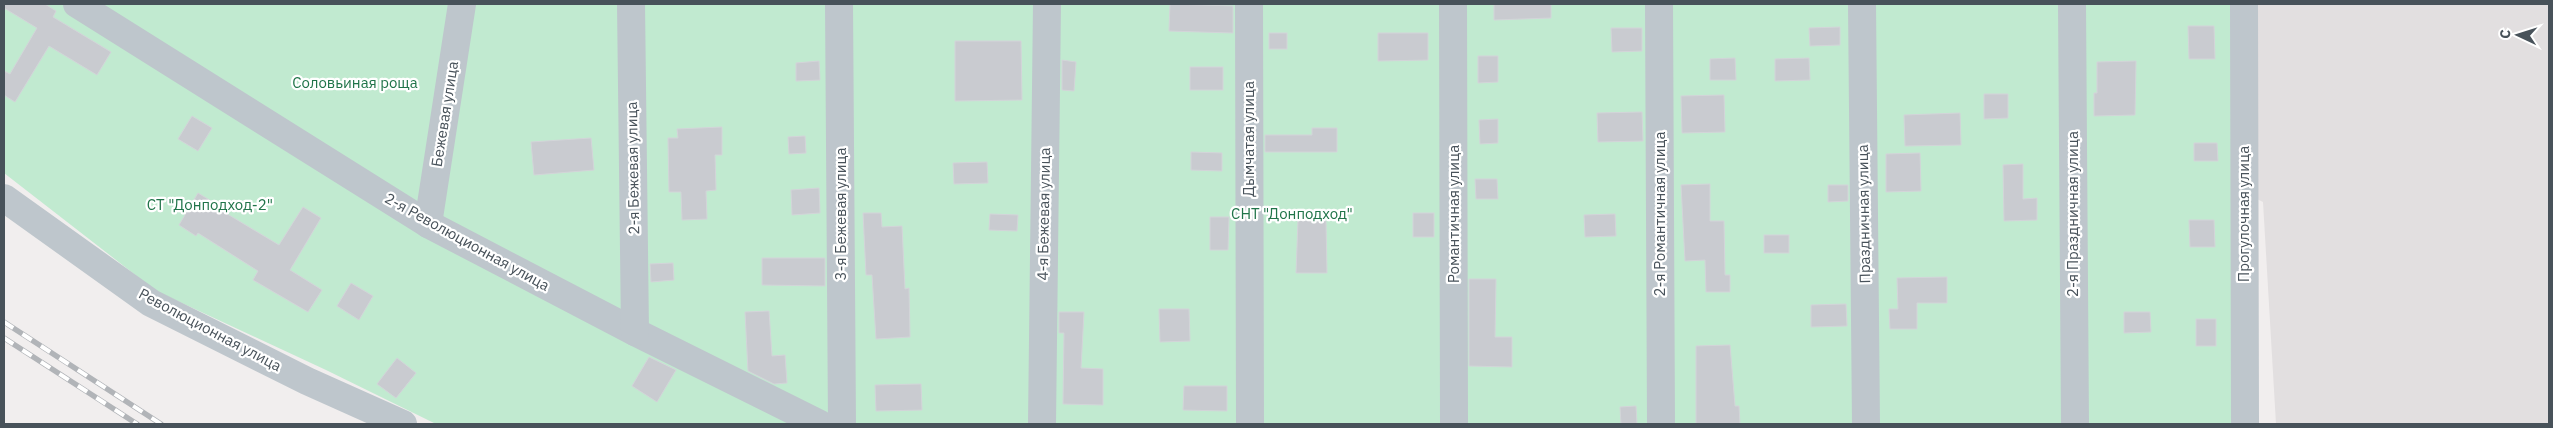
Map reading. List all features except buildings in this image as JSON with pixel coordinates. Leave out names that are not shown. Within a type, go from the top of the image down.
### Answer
[{"type":"street","name":"2-я Революционная улица","points":[[77,4],[428,224],[635,332],[820,424]]},
{"type":"street","name":"Бежевая улица","points":[[428,224],[462,4]]},
{"type":"street","name":"2-я Бежевая улица","points":[[631,4],[635,332]]},
{"type":"street","name":"3-я Бежевая улица","points":[[839,4],[842,424]]},
{"type":"street","name":"4-я Бежевая улица","points":[[1042,424],[1047,4]]},
{"type":"street","name":"Дымчатая улица","points":[[1249,4],[1250,424]]},
{"type":"street","name":"Романтичная улица","points":[[1453,4],[1454,424]]},
{"type":"street","name":"2-я Романтичная улица","points":[[1659,4],[1661,424]]},
{"type":"street","name":"Праздничная улица","points":[[1862,4],[1866,424]]},
{"type":"street","name":"2-я Праздничная улица","points":[[2072,4],[2075,424]]},
{"type":"street","name":"Прогулочная улица","points":[[2244,4],[2245,424]]},
{"type":"street","name":"Революционная улица","points":[[4,198],[151,302],[307,381],[403,424]]},
{"type":"shaded area","points":[[2254,4],[2549,4],[2549,424],[2276,424],[2263,202],[2257,199]]},
{"type":"green space","name":"СНТ \"Донподход\"","points":[[4,4],[2250,4],[2257,424],[436,424],[326,370],[156,291],[4,173]]},
{"type":"railway","points":[[4,322],[161,424]]},
{"type":"railway","points":[[4,338],[137,424]]},
{"type":"park label","name":"Соловьиная роща","points":[[355,83]]},
{"type":"park label","name":"СТ \"Донподход-2\"","points":[[210,205]]}]
